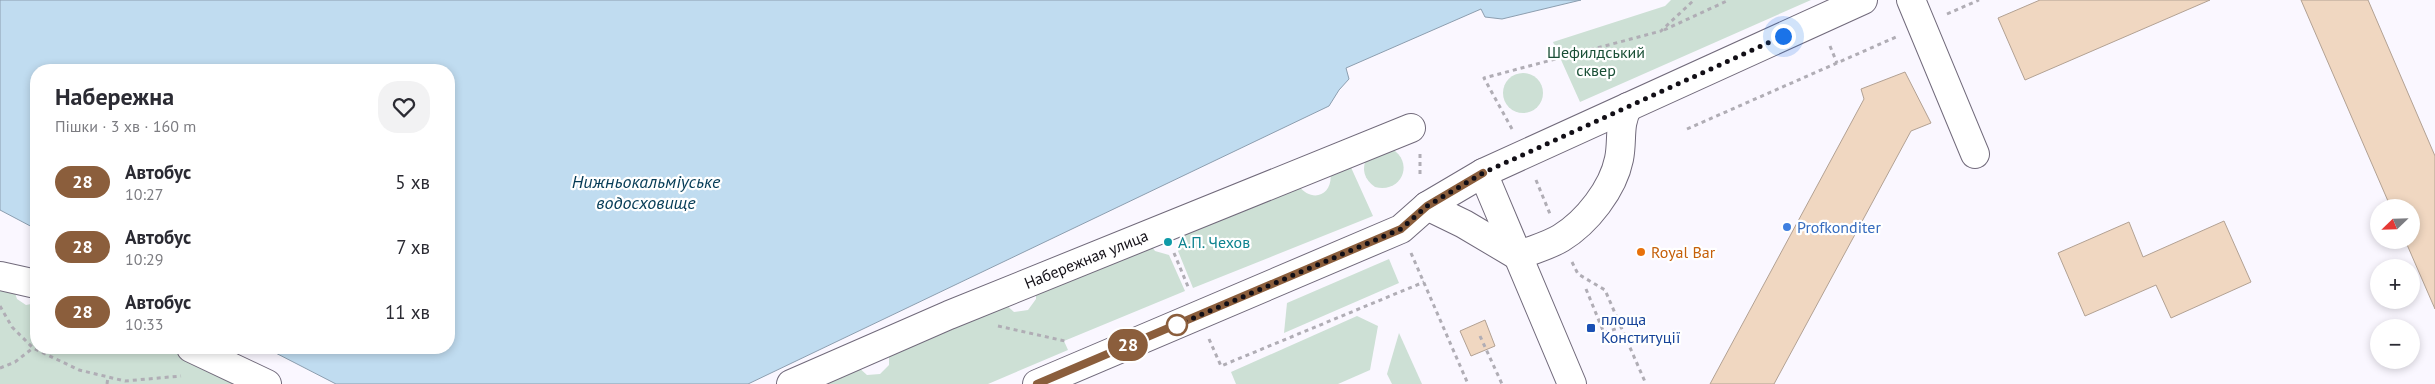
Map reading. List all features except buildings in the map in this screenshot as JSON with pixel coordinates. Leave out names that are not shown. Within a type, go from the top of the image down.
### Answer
[{"type":"street","points":[[1037,384],[1401,229],[1423,195],[1483,173],[1864,0]]},
{"type":"street","points":[[1911,0],[1975,154]]},
{"type":"street","points":[[1518,256],[1561,238],[1589,213],[1607,193],[1618,164],[1622,144],[1621,119],[1628,107]]},
{"type":"street","name":"Набережная улица","points":[[791,384],[958,311],[1411,128]]},
{"type":"street","points":[[1483,173],[1572,384]]},
{"type":"street","points":[[1423,195],[1464,224],[1518,256]]},
{"type":"street","points":[[0,276],[30,283]]},
{"type":"street","points":[[204,354],[267,384]]},
{"type":"path","points":[[1661,31],[1694,0]]},
{"type":"path","points":[[1646,384],[1605,290],[1578,274],[1524,153],[1484,78],[1661,31],[1729,0]]},
{"type":"path","points":[[1687,129],[1979,0]]},
{"type":"path","points":[[1411,128],[1421,163],[1423,195]]},
{"type":"path","points":[[1401,229],[1468,384]]},
{"type":"path","points":[[1221,366],[1424,282]]},
{"type":"path","points":[[1586,289],[1604,333],[1621,327]]},
{"type":"path","points":[[0,305],[12,328],[30,345]]},
{"type":"path","points":[[997,326],[1073,344]]},
{"type":"path","points":[[1480,336],[1502,384]]},
{"type":"path","points":[[0,368],[15,362],[30,350]]},
{"type":"path","points":[[46,354],[79,370],[125,381],[178,375],[188,378]]},
{"type":"path","points":[[107,384],[108,377]]},
{"type":"green space","name":"Шефилдський сквер","points":[[1671,0],[1811,0],[1580,102],[1553,42],[1665,6]]},
{"type":"green space","points":[[1527,73],[1534,76],[1540,82],[1543,93],[1542,101],[1534,110],[1527,113],[1519,113],[1512,110],[1504,101],[1503,89],[1506,82],[1515,74]]},
{"type":"green space","points":[[1392,149],[1403,162],[1402,176],[1392,186],[1384,188],[1375,187],[1368,181],[1364,170],[1367,157]]},
{"type":"green space","points":[[1349,163],[1373,216],[1193,288],[1178,251],[1185,239],[1184,230],[1298,185],[1310,194],[1322,194],[1329,185],[1331,178],[1330,170]]},
{"type":"green space","points":[[1149,243],[1155,251],[1169,255],[1185,291],[1064,341],[1068,350],[988,384],[817,384],[857,366],[867,375],[880,374],[889,365],[889,352],[1003,302],[1014,312],[1028,310],[1036,299],[1036,291]]},
{"type":"green space","points":[[1389,259],[1399,283],[1284,333],[1287,303]]},
{"type":"green space","points":[[0,286],[15,293],[17,299],[26,305],[30,304],[30,354],[182,354],[245,384],[0,384]]},
{"type":"green space","points":[[1357,316],[1378,326],[1370,370],[1338,384],[1236,384],[1231,372]]},
{"type":"green space","points":[[1399,333],[1422,384],[1392,384],[1387,374]]},
{"type":"water","name":"Нижньокальміуське водосховище","points":[[0,0],[1581,0],[1502,19],[1485,17],[1481,9],[1346,68],[1349,79],[1329,106],[748,384],[336,384],[278,354],[455,354],[455,64],[30,64],[30,226],[0,210]]},
{"type":"bus line","name":"28","points":[[1037,384],[1401,229],[1427,206],[1483,173]]},
{"type":"place","name":"Profkonditer","points":[[1787,227]]},
{"type":"place","name":"А.П. Чехов","points":[[1168,242]]},
{"type":"place","name":"Royal Bar","points":[[1641,252]]},
{"type":"place","name":"площа Конституції","points":[[1591,328]]},
{"type":"route","points":[[1177,325],[1401,229],[1427,206],[1483,173],[1783,36]]}]
